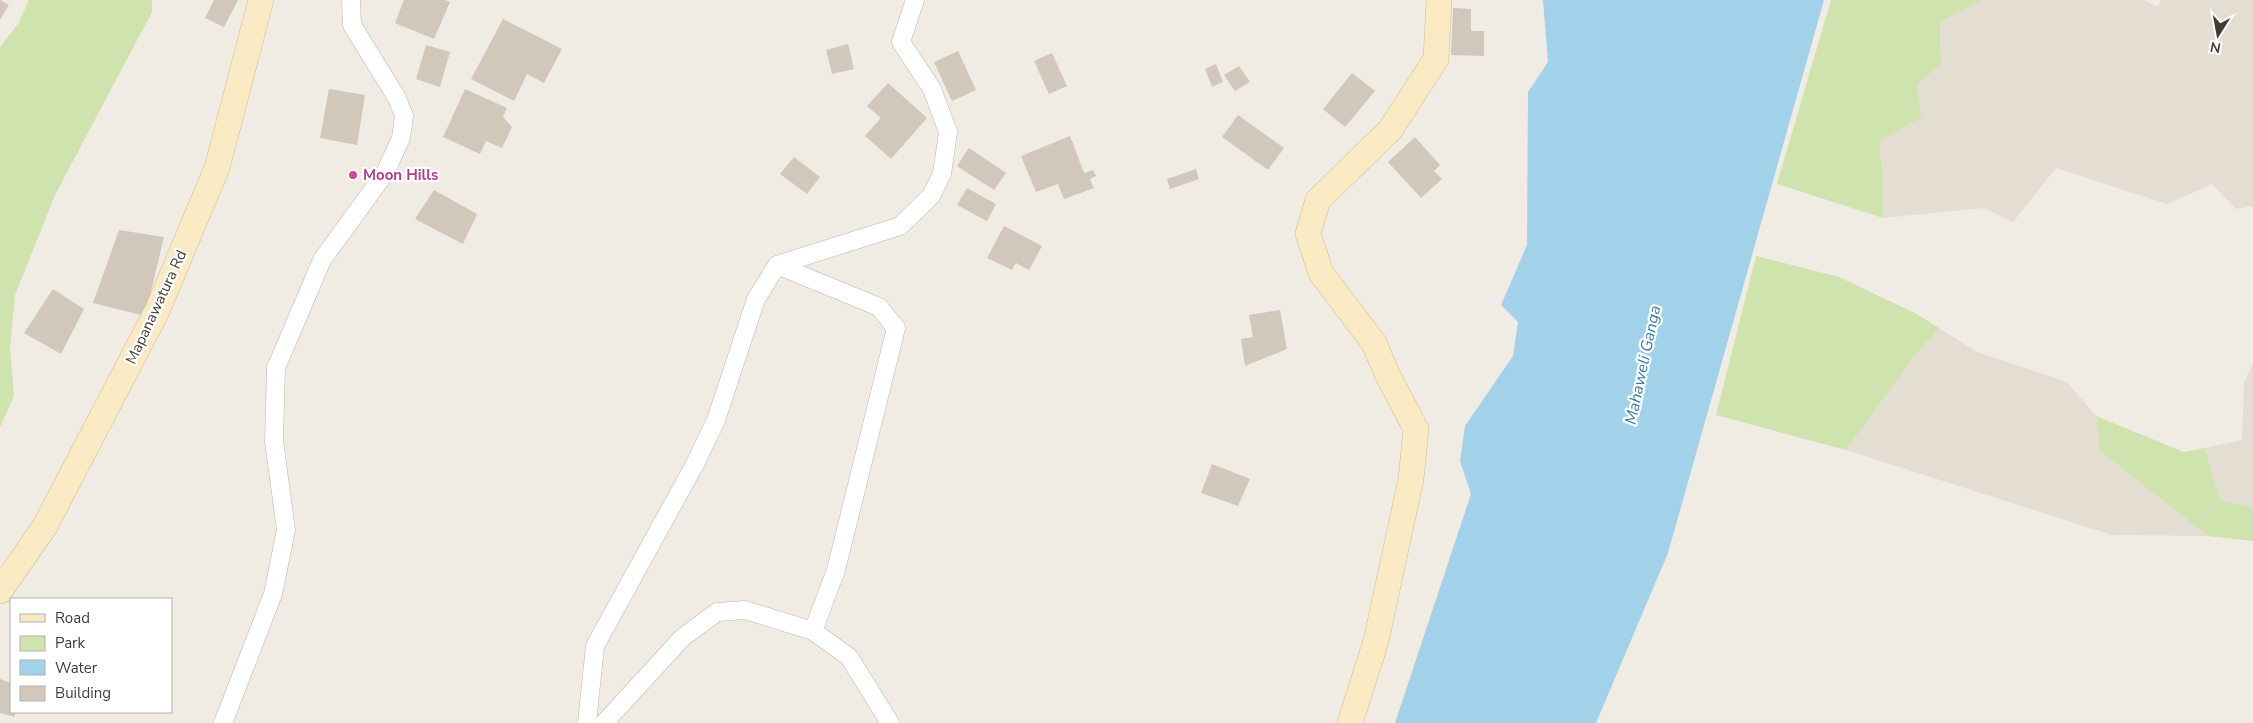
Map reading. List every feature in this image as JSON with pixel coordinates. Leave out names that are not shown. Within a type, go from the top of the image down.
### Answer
[{"type":"street","name":"Mapanawatura Rd","points":[[0,591],[45,526],[157,311],[217,168],[261,0]]},
{"type":"street","points":[[223,723],[273,594],[286,530],[274,441],[276,368],[322,260],[385,173],[401,138],[404,116],[397,98],[352,25],[351,0]]},
{"type":"street","points":[[587,723],[595,646],[695,464],[716,420],[756,299],[777,265],[900,226],[931,196],[942,174],[948,132],[932,88],[901,42],[915,0]]},
{"type":"street","points":[[1350,723],[1376,641],[1411,479],[1416,430],[1387,374],[1374,343],[1320,273],[1308,234],[1318,200],[1390,130],[1436,59],[1439,0]]},
{"type":"street","points":[[777,265],[879,307],[896,328],[836,570],[813,631]]},
{"type":"street","points":[[604,723],[682,638],[717,612],[745,610],[813,631],[849,657],[890,723]]},
{"type":"shaded area","points":[[1982,0],[2144,0],[2157,7],[2161,0],[2253,0],[2253,206],[2236,209],[2212,184],[2167,204],[2056,168],[2013,222],[1984,208],[1883,218],[1883,175],[1879,142],[1922,117],[1917,84],[1941,65],[1940,22]]},
{"type":"shaded area","points":[[1939,328],[1977,352],[2067,382],[2096,416],[2100,451],[2208,536],[2112,535],[1846,450],[1914,357]]},
{"type":"shaded area","points":[[2253,363],[2253,507],[2221,502],[2204,448],[2242,440],[2244,383]]},
{"type":"green space","points":[[29,0],[152,0],[152,12],[55,195],[15,295],[10,348],[14,396],[0,427],[0,47],[18,24]]},
{"type":"green space","points":[[1831,0],[1982,0],[1940,22],[1941,65],[1917,84],[1922,117],[1879,142],[1883,175],[1883,218],[1777,184]]},
{"type":"green space","points":[[1756,256],[1839,277],[1917,314],[1939,328],[1914,357],[1846,450],[1716,415]]},
{"type":"green space","points":[[2096,416],[2184,452],[2204,448],[2221,501],[2253,507],[2253,541],[2208,536],[2100,451]]},
{"type":"water","name":"Mahaweli Ganga","points":[[1543,0],[1824,0],[1668,553],[1596,723],[1395,723],[1471,494],[1460,461],[1465,426],[1513,356],[1518,322],[1501,305],[1527,245],[1528,92],[1548,62]]},
{"type":"building","points":[[0,0],[9,5],[0,20]]},
{"type":"building","points":[[214,0],[238,0],[224,27],[205,18]]},
{"type":"building","points":[[404,0],[445,0],[450,2],[434,39],[395,23]]},
{"type":"building","points":[[1453,8],[1471,9],[1471,31],[1484,31],[1484,56],[1451,55]]},
{"type":"building","points":[[503,19],[562,49],[544,83],[527,74],[514,101],[471,79]]},
{"type":"building","points":[[848,44],[854,69],[832,74],[826,50]]},
{"type":"building","points":[[426,45],[450,52],[440,87],[416,79]]},
{"type":"building","points":[[958,51],[976,90],[952,101],[934,62]]},
{"type":"building","points":[[1052,53],[1067,86],[1049,94],[1034,61]]},
{"type":"building","points":[[1216,64],[1223,82],[1212,87],[1205,69]]},
{"type":"building","points":[[1239,66],[1250,82],[1235,91],[1224,75]]},
{"type":"building","points":[[1352,73],[1375,91],[1345,127],[1323,109]]},
{"type":"building","points":[[888,83],[927,118],[891,159],[865,136],[881,118],[867,106]]},
{"type":"building","points":[[329,89],[365,95],[357,145],[320,138]]},
{"type":"building","points":[[465,89],[507,108],[503,117],[512,127],[502,148],[486,141],[480,154],[443,137]]},
{"type":"building","points":[[1238,115],[1284,148],[1268,170],[1222,137]]},
{"type":"building","points":[[1070,136],[1084,173],[1093,170],[1096,176],[1090,179],[1094,188],[1064,199],[1058,184],[1036,192],[1021,156]]},
{"type":"building","points":[[1415,137],[1440,165],[1434,171],[1442,179],[1421,198],[1388,162]]},
{"type":"building","points":[[969,148],[1006,173],[994,190],[957,166]]},
{"type":"building","points":[[794,157],[820,177],[807,194],[780,174]]},
{"type":"building","points":[[1196,169],[1199,179],[1170,189],[1167,179]]},
{"type":"building","points":[[967,188],[996,204],[987,221],[957,205]]},
{"type":"building","points":[[434,190],[477,214],[463,244],[415,219]]},
{"type":"building","points":[[1004,226],[1042,246],[1029,270],[1016,263],[1012,270],[987,258]]},
{"type":"building","points":[[119,230],[164,237],[145,316],[93,303]]},
{"type":"building","points":[[53,289],[84,309],[61,354],[24,333]]},
{"type":"building","points":[[1280,310],[1287,349],[1245,366],[1241,339],[1253,337],[1249,315]]},
{"type":"building","points":[[1212,464],[1250,479],[1238,506],[1201,493]]},
{"type":"building","points":[[0,679],[10,683],[10,713],[16,713],[14,717],[0,713]]},
{"type":"place","name":"Moon Hills","points":[[353,175]]}]
